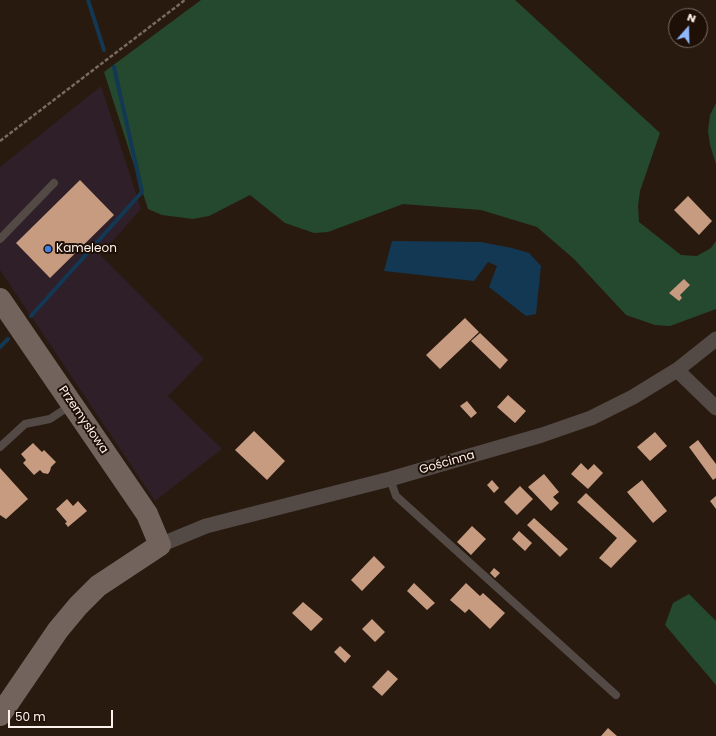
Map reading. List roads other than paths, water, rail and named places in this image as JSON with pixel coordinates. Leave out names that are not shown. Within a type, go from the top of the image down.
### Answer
[{"type":"street","name":"Przemysłowa","points":[[0,299],[147,514],[160,545]]},
{"type":"street","name":"Gościnna","points":[[160,545],[206,526],[390,479],[542,435],[591,418],[633,397],[677,370],[716,339]]},
{"type":"street","points":[[677,370],[716,408]]},
{"type":"street","points":[[0,715],[58,630],[78,606],[98,586],[160,545]]},
{"type":"lane","points":[[0,239],[54,183]]},
{"type":"lane","points":[[0,447],[25,424],[50,419],[72,404]]},
{"type":"lane","points":[[390,479],[396,496],[616,695]]},
{"type":"water","points":[[392,241],[481,242],[529,253],[541,266],[536,314],[526,316],[489,287],[497,266],[488,262],[474,281],[384,271]]},
{"type":"waterway","points":[[88,0],[104,50]]},
{"type":"waterway","points":[[31,316],[142,192],[114,67]]},
{"type":"waterway","points":[[0,347],[8,339]]},
{"type":"place","name":"Kameleon","points":[[48,249]]}]
